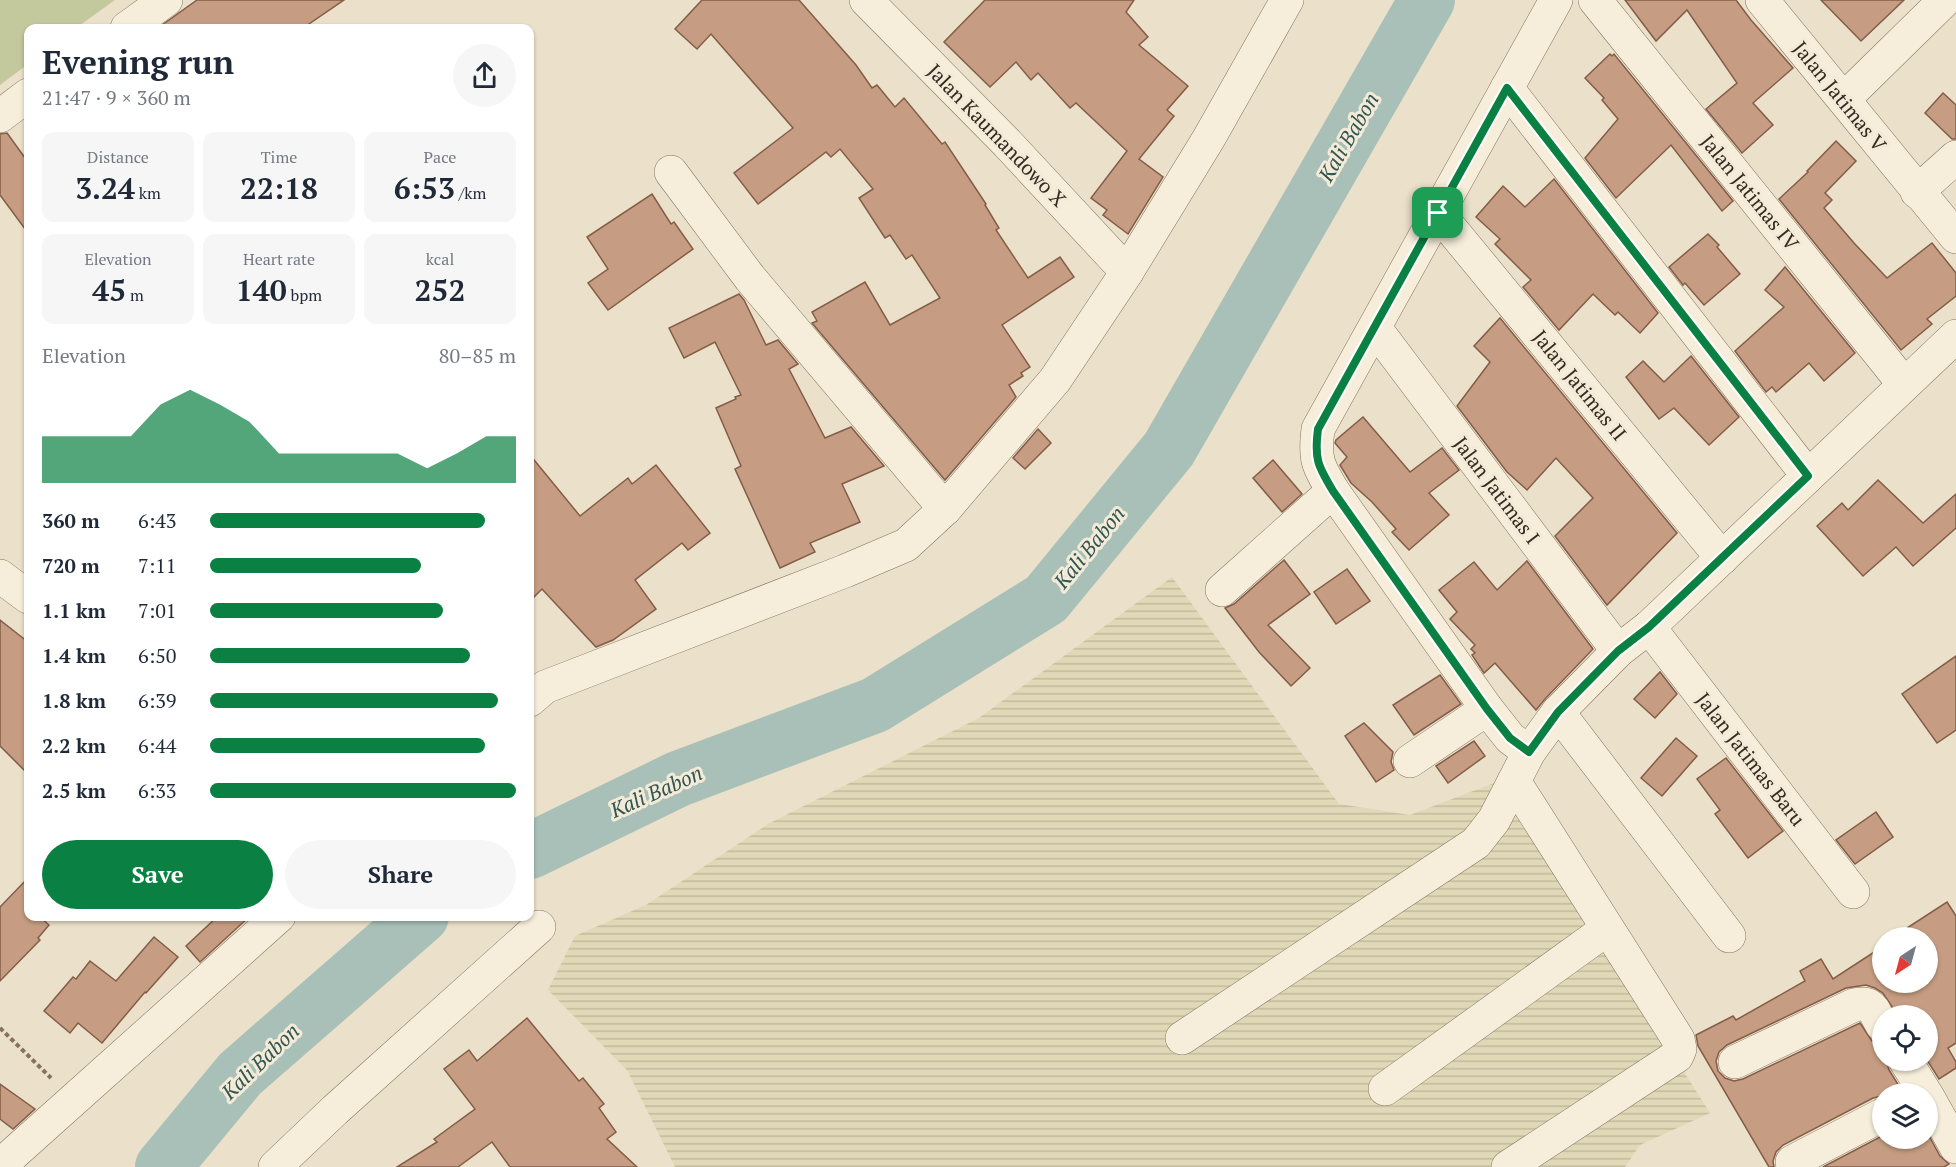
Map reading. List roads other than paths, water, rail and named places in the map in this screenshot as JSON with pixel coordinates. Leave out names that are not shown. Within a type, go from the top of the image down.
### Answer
[{"type":"street","points":[[133,24],[166,0]]},
{"type":"street","name":"Jalan Kaumandowo X","points":[[866,0],[1007,143],[1127,272]]},
{"type":"street","points":[[535,686],[844,571],[906,545],[945,509],[1055,380],[1127,272],[1209,138],[1287,0]]},
{"type":"street","points":[[1529,752],[1510,738],[1487,709],[1333,491],[1320,470],[1315,451],[1318,429],[1556,0]]},
{"type":"street","name":"Jalan Jatimas IV","points":[[1595,0],[1904,384]]},
{"type":"street","points":[[1844,99],[1945,0]]},
{"type":"street","name":"Jalan Jatimas V","points":[[1770,3],[1917,192],[1956,237]]},
{"type":"street","points":[[1507,88],[1808,476]]},
{"type":"street","points":[[0,116],[24,97]]},
{"type":"street","points":[[1917,192],[1956,157]]},
{"type":"street","points":[[671,171],[758,288],[945,509]]},
{"type":"street","name":"Jalan Jatimas II","points":[[1438,213],[1722,558]]},
{"type":"street","name":"Jalan Jatimas I","points":[[1375,328],[1618,651]]},
{"type":"street","points":[[1182,1038],[1476,843],[1494,820],[1529,752],[1558,712],[1618,651],[1649,627],[1956,336]]},
{"type":"street","points":[[1222,590],[1333,491]]},
{"type":"street","points":[[0,576],[24,594]]},
{"type":"street","name":"Jalan Jatimas Baru","points":[[1649,627],[1853,892]]},
{"type":"street","points":[[1410,761],[1487,709]]},
{"type":"street","points":[[1558,712],[1729,936]]},
{"type":"street","points":[[1509,1167],[1677,1056],[1680,1049],[1678,1039],[1514,781]]},
{"type":"street","points":[[15,1162],[74,1100],[273,921]]},
{"type":"street","points":[[275,1167],[335,1110],[539,927]]},
{"type":"street","points":[[1385,1089],[1607,929]]},
{"type":"street","points":[[1735,1062],[1854,1005],[1872,1013]]},
{"type":"street","points":[[1938,1116],[1956,1147]]},
{"type":"street","points":[[1792,1162],[1872,1120]]},
{"type":"waterway","name":"Kali Babon","points":[[534,849],[678,779],[875,705],[1046,599],[1169,449],[1427,0]]},
{"type":"waterway","name":"Kali Babon","points":[[163,1167],[240,1074],[415,921]]}]
